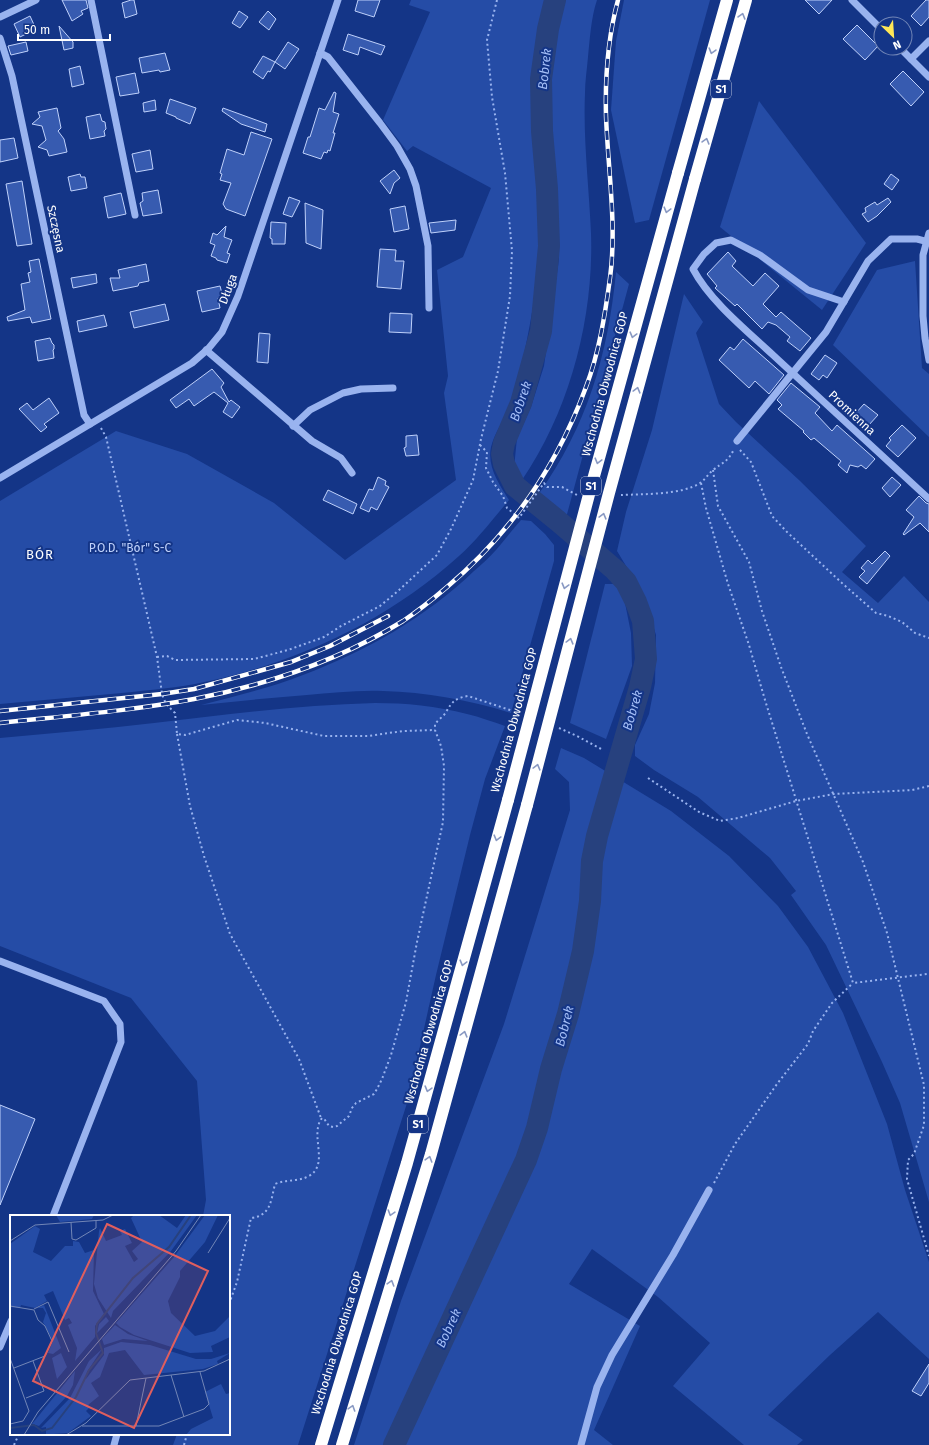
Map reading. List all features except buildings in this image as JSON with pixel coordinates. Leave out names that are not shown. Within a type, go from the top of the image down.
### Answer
[{"type":"highway","name":"Wschodnia Obwodnica GOP","points":[[321,1445],[409,1155],[508,800],[591,487],[727,0]]},
{"type":"highway","name":"S1","points":[[342,1445],[431,1154],[527,805],[609,493],[695,179],[746,0]]},
{"type":"street","points":[[0,17],[36,0]]},
{"type":"street","points":[[91,0],[135,215]]},
{"type":"street","name":"Długa","points":[[0,478],[192,363],[222,332],[238,296],[338,0]]},
{"type":"street","points":[[852,0],[873,21]]},
{"type":"street","name":"Szczęsna","points":[[0,38],[12,76],[84,415],[90,424]]},
{"type":"street","points":[[911,60],[929,41]]},
{"type":"street","points":[[320,53],[328,57],[380,123],[397,146],[410,169],[418,192],[428,246],[429,308]]},
{"type":"street","points":[[907,56],[929,77]]},
{"type":"street","points":[[929,233],[923,255],[923,316],[929,360]]},
{"type":"street","points":[[737,441],[826,332],[868,260],[891,239],[916,239],[927,241]]},
{"type":"street","name":"Promienna","points":[[844,302],[808,290],[760,255],[731,240],[716,243],[704,254],[693,269],[699,280],[720,304],[760,343],[929,499]]},
{"type":"street","points":[[206,350],[293,426],[312,441],[341,458],[352,473]]},
{"type":"street","points":[[293,426],[310,410],[343,393],[360,389],[393,388]]},
{"type":"street","points":[[0,960],[104,1001],[120,1024],[121,1042],[53,1215]]},
{"type":"street","points":[[581,1445],[597,1387],[612,1354],[673,1255],[709,1190]]},
{"type":"street","points":[[0,1347],[10,1323]]},
{"type":"street","points":[[114,1445],[117,1435]]},
{"type":"path","points":[[157,657],[167,656],[175,660],[254,659],[288,650],[324,637],[341,626],[380,606],[398,591],[437,555],[451,529],[473,480],[498,371],[510,296],[512,251],[505,173],[492,97],[487,40],[497,0]]},
{"type":"path","points":[[97,420],[106,437],[157,657],[162,694],[166,704],[175,713],[177,734],[190,806],[204,856],[230,934],[299,1059],[322,1118],[329,1126],[337,1126],[349,1116],[356,1103],[374,1094],[382,1079],[391,1055],[406,1002],[442,822],[444,766],[441,746],[435,724],[446,712],[453,701],[461,697],[468,696],[525,715]]},
{"type":"path","points":[[620,495],[680,491],[701,483],[713,470],[730,457],[737,441]]},
{"type":"path","points":[[737,441],[740,451],[751,462],[772,516],[782,527],[826,569],[876,613],[902,622],[915,633],[929,638]]},
{"type":"path","points":[[480,446],[487,452],[486,468],[493,482],[503,496],[507,508],[519,518],[544,483],[547,487],[562,487],[575,495],[583,495]]},
{"type":"path","points":[[713,470],[718,506],[749,562],[762,611],[781,667],[806,734],[863,862],[887,933],[924,1085],[924,1125],[914,1154],[908,1160],[907,1180],[929,1256]]},
{"type":"path","points":[[701,483],[706,508],[728,584],[749,645],[853,983]]},
{"type":"path","points":[[177,734],[186,735],[237,720],[265,723],[324,736],[368,736],[403,731],[436,730]]},
{"type":"path","points":[[554,727],[577,736],[603,750]]},
{"type":"path","points":[[648,778],[700,812],[720,821],[738,818],[796,801],[834,794],[912,790],[929,786]]},
{"type":"path","points":[[709,1190],[735,1144],[777,1084],[808,1044],[813,1031],[832,1003],[853,983],[898,977],[929,975]]},
{"type":"path","points":[[230,1301],[237,1282],[251,1218],[259,1217],[267,1211],[271,1204],[276,1184],[290,1180],[299,1180],[311,1175],[316,1169],[319,1164],[317,1135],[318,1122],[322,1118]]},
{"type":"path","points":[[14,1445],[19,1435]]},
{"type":"path","points":[[184,1445],[187,1435]]},
{"type":"green space","name":"P.O.D. \"Bór\" S-C","points":[[411,0],[597,0],[591,28],[585,88],[585,146],[591,233],[591,265],[588,297],[576,362],[566,393],[539,453],[522,480],[514,468],[517,438],[531,407],[544,366],[559,259],[556,199],[538,196],[540,234],[539,265],[530,321],[513,401],[496,433],[490,454],[492,468],[501,488],[509,500],[466,550],[430,580],[400,602],[369,621],[302,653],[267,665],[231,676],[195,684],[111,694],[0,704],[0,501],[116,431],[187,454],[274,503],[345,560],[456,480],[444,393],[448,376],[437,270],[463,257],[491,188],[413,146],[407,151],[383,120],[430,12],[409,5]]},
{"type":"green space","points":[[624,0],[710,0],[649,220],[635,223],[611,110],[616,41]]},
{"type":"green space","points":[[759,101],[866,243],[822,310],[720,227]]},
{"type":"green space","points":[[915,261],[922,368],[929,374],[929,437],[833,345],[877,270]]},
{"type":"green space","points":[[616,272],[629,284],[566,518],[538,495],[570,443],[592,389],[601,361],[607,332]]},
{"type":"green space","points":[[684,294],[703,322],[696,333],[719,404],[866,546],[842,572],[878,603],[904,576],[929,602],[929,1202],[900,1103],[826,945],[791,895],[796,891],[770,858],[698,797],[654,770],[635,756],[635,745],[649,714],[655,683],[656,635],[643,594],[617,551],[626,512],[652,430]]},
{"type":"green space","points":[[521,520],[531,521],[554,545],[554,561],[511,713],[479,704],[447,698],[415,693],[383,691],[335,693],[201,705],[291,680],[326,666],[394,632],[435,604],[455,588],[491,556]]},
{"type":"green space","points":[[605,584],[616,584],[624,598],[631,633],[632,666],[606,739],[570,723]]},
{"type":"green space","points":[[375,703],[409,704],[456,711],[505,726],[485,779],[470,835],[436,975],[408,1100],[298,1445],[173,1445],[177,1435],[230,1435],[230,1215],[203,1215],[206,1200],[197,1081],[131,998],[0,946],[0,738],[135,725],[264,710]]},
{"type":"green space","points":[[561,748],[584,758],[671,811],[729,856],[778,906],[808,947],[843,1013],[887,1124],[905,1190],[929,1262],[929,1359],[878,1312],[830,1355],[768,1415],[803,1440],[797,1445],[744,1445],[673,1386],[710,1343],[658,1297],[592,1249],[569,1284],[640,1326],[594,1430],[613,1445],[354,1445],[401,1301],[504,1024],[570,810],[569,782],[555,769]]},
{"type":"waterway","name":"Bobrek","points":[[394,1445],[526,1160],[537,1128],[551,1069],[568,1014],[583,951],[590,901],[592,861],[597,836],[640,687],[646,659],[643,621],[626,582],[615,570],[515,486],[504,464],[502,454],[504,443],[521,403],[541,331],[549,246],[547,189],[542,131],[541,79],[548,29],[555,0]]},
{"type":"railway","points":[[0,723],[122,710],[194,699],[248,686],[302,669],[354,648],[403,621],[447,587],[492,544],[530,496],[561,444],[591,374],[598,347],[606,306],[612,258],[613,238],[606,116],[606,87],[612,28],[618,0]]},
{"type":"railway","points":[[0,711],[162,694],[194,689],[291,662],[330,646],[388,616]]},
{"type":"district","name":"BÓR","points":[[40,554]]}]
